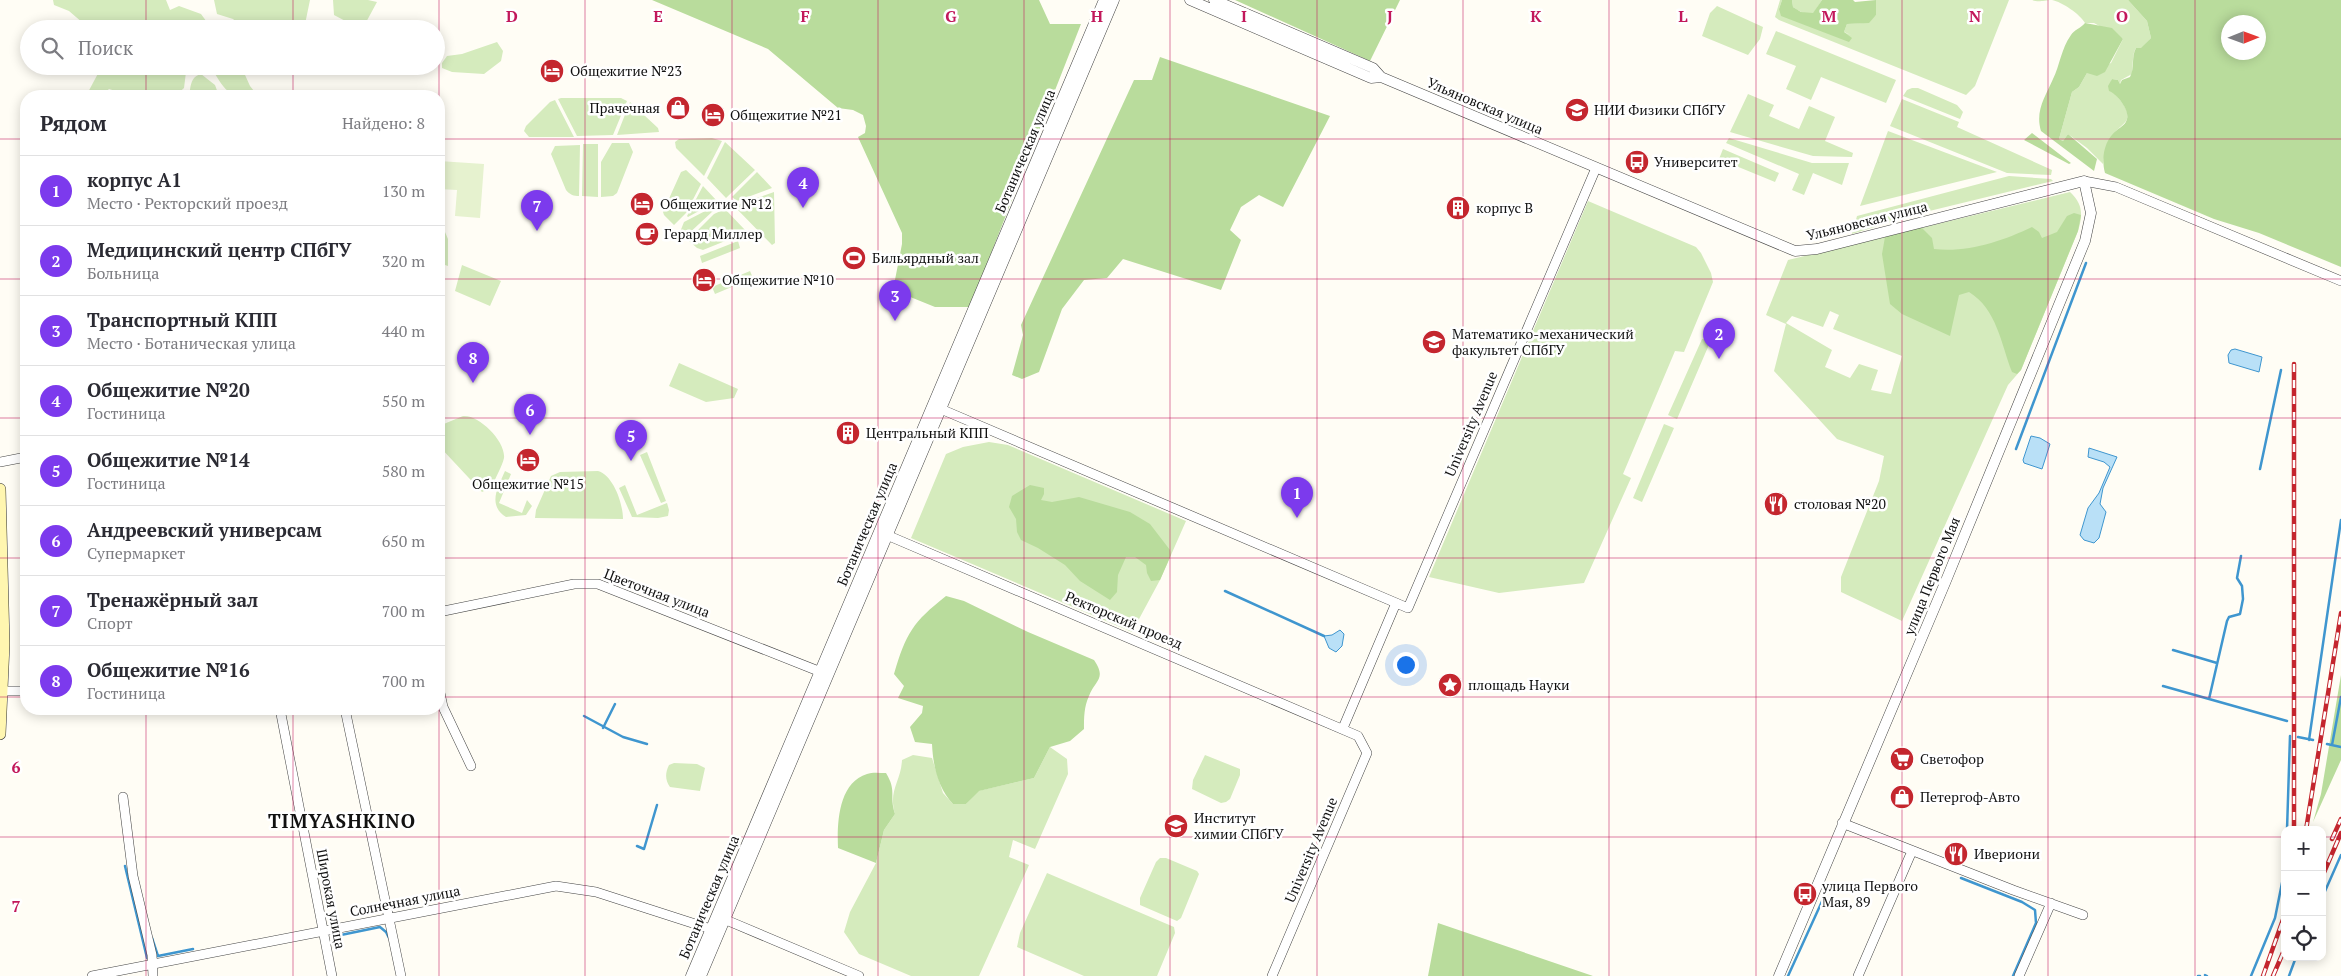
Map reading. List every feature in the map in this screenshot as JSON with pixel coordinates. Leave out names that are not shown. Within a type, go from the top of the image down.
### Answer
[{"type":"main road","points":[[0,489],[0,734]]},
{"type":"street","name":"Ботаническая улица","points":[[690,976],[721,918],[884,534],[1104,0]]},
{"type":"street","name":"Ботаническая улица","points":[[937,408],[1114,0]]},
{"type":"street","name":"Ульяновская улица","points":[[1190,0],[1371,78],[1381,77]]},
{"type":"street","name":"Ульяновская улица","points":[[1214,0],[1373,68],[1381,77],[1783,247],[1800,252],[2084,181],[2116,187],[2341,281]]},
{"type":"street","name":"University Avenue","points":[[1396,603],[1408,608],[1596,168]]},
{"type":"street","name":"улица Первого Мая","points":[[1779,976],[1934,608],[2084,240],[2091,213],[2084,181]]},
{"type":"street","points":[[937,408],[1396,603],[1343,728]]},
{"type":"street","points":[[0,462],[20,458]]},
{"type":"street","name":"Ректорский проезд","points":[[884,534],[1358,736]]},
{"type":"street","name":"Цветочная улица","points":[[445,611],[574,584],[598,584],[824,673]]},
{"type":"street","points":[[1,691],[20,691]]},
{"type":"street","points":[[445,712],[470,766]]},
{"type":"street","name":"Широкая улица","points":[[281,715],[332,976]]},
{"type":"street","points":[[346,715],[401,976]]},
{"type":"street","name":"University Avenue","points":[[1272,976],[1367,753],[1358,736]]},
{"type":"street","points":[[123,797],[133,876],[152,955],[153,976]]},
{"type":"street","points":[[1842,823],[2083,915]]},
{"type":"street","points":[[1858,976],[1912,851]]},
{"type":"street","name":"Солнечная улица","points":[[92,976],[253,943],[556,886],[590,891],[715,930]]},
{"type":"street","points":[[2019,976],[2051,903]]},
{"type":"street","points":[[721,918],[859,976]]},
{"type":"street","name":"Ботаническая улица","points":[[701,976],[715,930]]},
{"type":"green space","points":[[53,0],[166,0],[170,10],[179,6],[201,14],[205,20],[80,20],[69,11],[54,5]]},
{"type":"green space","points":[[214,0],[310,0],[306,20],[234,20],[217,14]]},
{"type":"green space","points":[[333,0],[368,0],[377,2],[367,20],[343,20],[334,15]]},
{"type":"green space","points":[[652,0],[1039,0],[1050,24],[1081,24],[970,307],[935,307],[893,290],[902,244],[902,233],[858,137],[865,133],[866,126],[863,115],[853,110],[838,108],[768,49]]},
{"type":"green space","points":[[1235,0],[1400,0],[1370,61]]},
{"type":"green space","points":[[1780,0],[1782,0],[1779,9],[1851,35],[1844,32],[1847,24],[1863,23],[1876,15],[1876,0],[2009,0],[1975,86],[1966,95],[1779,20],[1775,17]]},
{"type":"green space","points":[[1782,0],[1792,0],[1793,7],[1801,12],[1813,13],[1822,0],[1853,0],[1855,2],[1876,0],[1876,15],[1869,23],[1847,24],[1844,32],[1852,38],[1849,42],[1781,16],[1779,9]]},
{"type":"green space","points":[[1792,0],[1822,0],[1813,14],[1810,14],[1793,7]]},
{"type":"green space","points":[[2052,0],[2128,0],[2147,21],[2151,38],[2141,49],[2136,48],[2133,57],[2132,74],[2121,80],[2120,84],[2118,80],[2112,79],[2110,85],[2124,105],[2128,115],[2126,121],[2109,142],[2103,164],[2087,148],[2068,134],[2063,141],[2059,139],[2072,92],[2079,87],[2087,73],[2111,63],[2123,39],[2094,23],[2085,23],[2070,9]]},
{"type":"green space","points":[[2128,0],[2341,0],[2341,267],[2259,233],[2214,219],[2105,173],[2103,161],[2106,144],[2127,119],[2122,102],[2109,91],[2108,86],[2112,79],[2118,80],[2120,84],[2122,80],[2130,77],[2136,48],[2141,48],[2151,38],[2147,21]]},
{"type":"green space","points":[[1717,6],[1763,27],[1760,39],[1748,55],[1702,36],[1710,13]]},
{"type":"green space","points":[[2085,23],[2112,28],[2123,39],[2105,72],[2097,76],[2087,73],[2079,87],[2072,92],[2059,139],[2063,141],[2068,134],[2097,159],[2094,171],[2041,131],[2039,124],[2042,104],[2065,46],[2072,33]]},
{"type":"green space","points":[[1776,31],[1896,80],[1886,103],[1821,77],[1811,100],[1786,89],[1796,66],[1766,54]]},
{"type":"green space","points":[[497,42],[503,51],[501,61],[484,74],[452,72],[445,69],[445,59],[447,56],[462,54]]},
{"type":"green space","points":[[1160,57],[1330,116],[1283,207],[1259,195],[1241,207],[1230,230],[1241,240],[1221,290],[1123,259],[1107,278],[1084,280],[1062,309],[1039,372],[1022,379],[1012,375],[1023,335],[1021,325],[1134,80],[1152,80]]},
{"type":"green space","points":[[97,75],[186,75],[184,88],[182,90],[89,90]]},
{"type":"green space","points":[[202,75],[215,85],[217,90],[190,90],[196,76]]},
{"type":"green space","points":[[216,75],[245,75],[253,90],[227,90]]},
{"type":"green space","points":[[1918,88],[1957,105],[1963,112],[1960,119],[1903,96],[1907,90]]},
{"type":"green space","points":[[1748,94],[1774,105],[1769,116],[1799,129],[1809,106],[1835,117],[1825,141],[1853,153],[1852,157],[1813,156],[1730,132]]},
{"type":"green space","points":[[621,98],[627,101],[613,135],[577,136],[558,99]]},
{"type":"green space","points":[[1902,99],[1959,122],[1957,127],[2052,170],[2051,175],[2007,173],[1890,126]]},
{"type":"green space","points":[[555,100],[574,137],[529,137],[524,131],[526,126],[550,102]]},
{"type":"green space","points":[[630,102],[658,128],[659,132],[617,135]]},
{"type":"green space","points":[[1888,131],[1997,172],[1860,206]]},
{"type":"green space","points":[[2032,133],[2071,163],[2069,164],[2024,140]]},
{"type":"green space","points":[[712,138],[722,141],[704,176],[676,148],[675,142],[679,139]]},
{"type":"green space","points":[[1729,138],[1812,163],[1849,163],[1842,185],[1813,173],[1804,195],[1792,190],[1799,174],[1726,143]]},
{"type":"green space","points":[[725,142],[755,170],[726,198],[707,178]]},
{"type":"green space","points":[[612,143],[629,143],[633,152],[617,193],[613,196],[601,197],[601,162]]},
{"type":"green space","points":[[583,144],[598,144],[598,197],[582,196]]},
{"type":"green space","points":[[580,145],[579,196],[577,196],[566,190],[551,154],[555,146]]},
{"type":"green space","points":[[1723,149],[1779,173],[1775,182],[1719,159]]},
{"type":"green space","points":[[445,161],[484,164],[480,218],[455,216],[457,190],[445,189]]},
{"type":"green space","points":[[686,170],[701,184],[686,213],[674,225],[663,212],[681,172]]},
{"type":"green space","points":[[757,172],[772,188],[737,201],[732,197]]},
{"type":"green space","points":[[2009,176],[2051,179],[2053,181],[1913,215],[1852,234],[1857,216]]},
{"type":"green space","points":[[703,186],[717,201],[688,217],[687,216]]},
{"type":"green space","points":[[774,192],[775,243],[772,245],[734,206]]},
{"type":"green space","points":[[2070,192],[2080,205],[2081,220],[2078,231],[2021,370],[2008,385],[1902,621],[1841,592],[1841,577],[1879,481],[1884,456],[1837,439],[1774,371],[1786,324],[1766,315],[1788,260]],"holes":[[[1830,311],[1839,315],[1833,329],[1902,356],[1891,394],[1871,390],[1878,370],[1859,364],[1850,378],[1825,367],[1832,350],[1786,323],[1792,316],[1823,327]]]},
{"type":"green space","points":[[1588,201],[1696,247],[1711,273],[1713,282],[1684,352],[1675,351],[1623,474],[1631,478],[1584,583],[1499,593],[1429,577]]},
{"type":"green space","points":[[711,208],[713,211],[685,237],[680,232],[684,222]]},
{"type":"green space","points":[[725,209],[745,230],[745,233],[703,250],[697,248],[688,240],[714,214]]},
{"type":"green space","points":[[2074,213],[2081,215],[2078,231],[2021,370],[2017,374],[2012,372],[1992,317],[1978,299],[1969,292],[1959,295],[1950,336],[1902,314],[1890,304],[1882,254],[1885,237],[1921,227],[1932,238],[1934,249],[1959,249],[1985,245],[2032,227],[2039,232],[2042,238],[2057,232],[2067,216]]},
{"type":"green space","points":[[445,232],[448,239],[448,266],[445,265]]},
{"type":"green space","points":[[738,241],[740,248],[702,263],[700,256]]},
{"type":"green space","points":[[462,265],[501,281],[490,306],[455,291]]},
{"type":"green space","points":[[750,271],[753,278],[715,294],[712,287]]},
{"type":"green space","points":[[1702,339],[1711,340],[1677,419],[1668,415]]},
{"type":"green space","points":[[679,363],[738,389],[734,398],[706,402],[669,386]]},
{"type":"green space","points":[[463,416],[469,417],[483,424],[496,437],[501,444],[504,458],[492,487],[482,492],[445,452],[445,424]]},
{"type":"green space","points":[[1664,424],[1674,428],[1642,502],[1633,498]]},
{"type":"green space","points":[[989,442],[1008,445],[1186,521],[1160,580],[1132,632],[911,538],[946,454],[963,447]]},
{"type":"green space","points":[[647,452],[666,501],[661,503],[640,455]]},
{"type":"green space","points":[[505,471],[511,474],[499,503],[522,513],[527,500],[532,506],[526,515],[506,517],[497,507],[495,501],[497,489]]},
{"type":"green space","points":[[598,471],[613,484],[621,505],[623,519],[535,518],[536,510],[551,476],[560,472]]},
{"type":"green space","points":[[625,485],[637,515],[667,503],[668,516],[658,518],[632,517],[619,488]]},
{"type":"green space","points":[[1030,485],[1044,488],[1041,500],[1052,502],[1079,497],[1130,512],[1150,524],[1170,550],[1171,555],[1160,580],[1151,581],[1146,565],[1135,557],[1126,557],[1118,575],[1117,592],[1110,600],[1080,581],[1065,565],[1021,540],[1017,532],[1016,519],[1009,507],[1012,496]]},
{"type":"green space","points":[[946,596],[964,601],[1028,632],[1094,660],[1100,671],[1099,679],[1091,691],[1086,704],[1084,729],[1070,741],[1050,747],[1034,778],[979,791],[966,804],[953,804],[940,784],[935,768],[932,744],[915,742],[910,727],[922,713],[923,706],[898,698],[904,686],[894,674],[912,629],[926,613]]},
{"type":"green space","points":[[2341,675],[2341,760],[2313,822],[2321,794]]},
{"type":"green space","points":[[1050,747],[1067,759],[1068,774],[1035,849],[1013,840],[1009,857],[1029,865],[979,976],[911,976],[859,954],[844,932],[850,912],[876,863],[884,830],[895,814],[893,799],[902,760],[913,755],[932,758],[943,793],[953,804],[966,804],[978,791],[1034,778]]},
{"type":"green space","points":[[1205,755],[1240,769],[1240,775],[1230,799],[1226,802],[1221,803],[1192,789],[1193,780]]},
{"type":"green space","points":[[674,763],[697,764],[705,768],[700,791],[670,787],[666,774],[669,765]]},
{"type":"green space","points":[[869,773],[886,773],[891,784],[895,814],[884,830],[876,863],[838,848],[839,816],[845,795],[857,779]]},
{"type":"green space","points":[[1160,858],[1166,858],[1197,871],[1199,874],[1181,918],[1177,921],[1140,905],[1140,898],[1156,862]]},
{"type":"green space","points":[[1047,873],[1174,927],[1175,933],[1157,976],[1084,976],[1017,947],[1020,933]]},
{"type":"green space","points":[[1438,923],[1593,976],[1428,976]]},
{"type":"water","points":[[2235,349],[2262,357],[2259,372],[2229,363],[2228,355],[2231,350]]},
{"type":"water","points":[[2031,436],[2040,438],[2050,444],[2042,469],[2024,463],[2023,460]]},
{"type":"water","points":[[2089,448],[2117,457],[2103,488],[2100,504],[2106,512],[2099,538],[2094,543],[2084,540],[2080,535],[2088,508],[2099,493],[2110,467],[2104,462],[2088,457]]},
{"type":"water","points":[[1340,630],[1344,634],[1342,646],[1336,652],[1329,648],[1324,636],[1332,635]]},
{"type":"waterway","points":[[2016,449],[2086,263]]},
{"type":"waterway","points":[[2260,469],[2281,370]]},
{"type":"waterway","points":[[2309,740],[2341,520]]},
{"type":"waterway","points":[[2209,699],[2227,621],[2229,617],[2240,614],[2243,599],[2242,586],[2237,578],[2241,556]]},
{"type":"waterway","points":[[1225,591],[1324,636]]},
{"type":"waterway","points":[[2173,650],[2217,663]]},
{"type":"waterway","points":[[2163,686],[2287,721]]},
{"type":"waterway","points":[[2332,745],[2341,697]]},
{"type":"waterway","points":[[603,728],[615,704]]},
{"type":"waterway","points":[[584,716],[623,737],[647,744]]},
{"type":"waterway","points":[[2287,826],[2290,736]]},
{"type":"waterway","points":[[2298,737],[2313,740]]},
{"type":"waterway","points":[[2327,744],[2341,747]]},
{"type":"waterway","points":[[637,846],[644,849],[657,805]]},
{"type":"waterway","points":[[2326,889],[2341,855]]},
{"type":"waterway","points":[[125,866],[147,958]]},
{"type":"waterway","points":[[2251,976],[2275,918],[2284,871]]},
{"type":"waterway","points":[[1961,878],[2022,902],[2035,910],[2036,923],[2013,976]]},
{"type":"waterway","points":[[1788,976],[1824,897]]},
{"type":"waterway","points":[[336,936],[380,927],[389,938]]},
{"type":"waterway","points":[[152,938],[158,956],[193,949]]},
{"type":"waterway","points":[[2289,976],[2295,961]]},
{"type":"railway","points":[[2294,364],[2294,826]]},
{"type":"railway","points":[[2307,826],[2341,613]]},
{"type":"railway","points":[[2332,839],[2341,819]]},
{"type":"railway","points":[[2325,871],[2341,833]]},
{"type":"railway","points":[[2263,976],[2284,916]]},
{"type":"railway","points":[[2273,976],[2281,957]]},
{"type":"place","name":"Общежитие №23","points":[[552,71]]},
{"type":"place","name":"Прачечная","points":[[678,108]]},
{"type":"place","name":"НИИ Физики СПбГУ","points":[[1577,110]]},
{"type":"place","name":"Общежитие №21","points":[[713,115]]},
{"type":"place","name":"Университет","points":[[1637,162]]},
{"type":"place","name":"Общежитие №12","points":[[642,204]]},
{"type":"place","name":"Общежитие №20","points":[[803,208]]},
{"type":"place","name":"корпус В","points":[[1458,208]]},
{"type":"place","name":"Тренажёрный зал","points":[[537,231]]},
{"type":"place","name":"Герард Миллер","points":[[647,234]]},
{"type":"place","name":"Бильярдный зал","points":[[854,258]]},
{"type":"place","name":"Общежитие №10","points":[[704,280]]},
{"type":"place","name":"Транспортный КПП","points":[[895,321]]},
{"type":"place","name":"Математико-механический факультет СПбГУ","points":[[1434,342]]},
{"type":"place","name":"Медицинский центр СПбГУ","points":[[1719,359]]},
{"type":"place","name":"Общежитие №16","points":[[473,383]]},
{"type":"place","name":"Центральный КПП","points":[[848,433]]},
{"type":"place","name":"Андреевский универсам","points":[[530,435]]},
{"type":"place","name":"Общежитие №15","points":[[528,460]]},
{"type":"place","name":"Общежитие №14","points":[[631,461]]},
{"type":"place","name":"столовая №20","points":[[1776,504]]},
{"type":"place","name":"корпус А1","points":[[1297,518]]},
{"type":"place","name":"площадь Науки","points":[[1450,685]]},
{"type":"place","name":"Светофор","points":[[1902,759]]},
{"type":"place","name":"Петергоф-Авто","points":[[1902,797]]},
{"type":"place","name":"Институт химии СПбГУ","points":[[1176,826]]},
{"type":"place","name":"Ивериони","points":[[1956,854]]},
{"type":"place","name":"улица Первого Мая, 89","points":[[1805,894]]},
{"type":"district","name":"TIMYASHKINO","points":[[342,821]]}]
